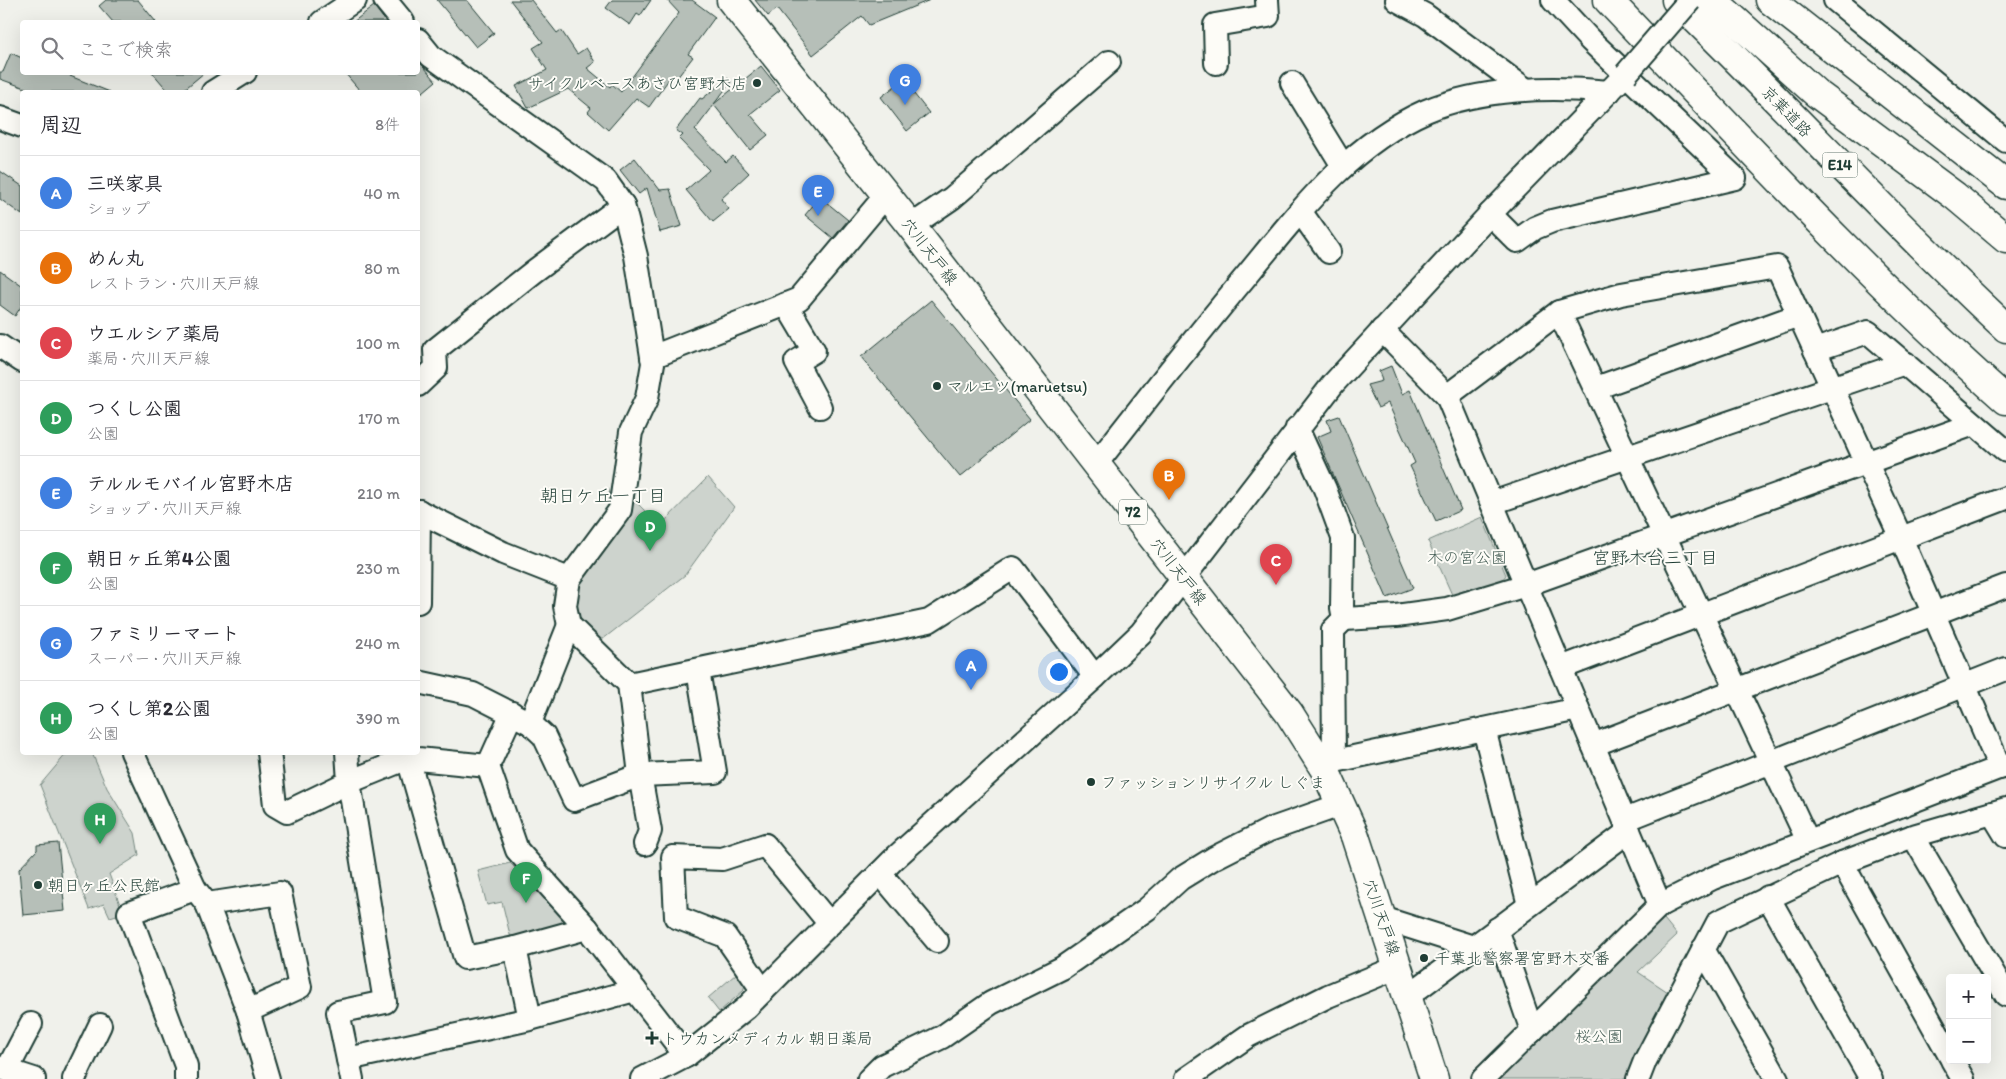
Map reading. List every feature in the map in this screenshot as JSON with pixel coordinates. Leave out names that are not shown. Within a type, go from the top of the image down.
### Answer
[{"type":"main road","name":"穴川天戸線","points":[[731,0],[911,226],[1327,762],[1340,805],[1355,836],[1434,1079]]},
{"type":"main road","points":[[1608,0],[1812,215],[1969,367],[2006,400]]},
{"type":"main road","name":"京葉道路","points":[[1676,0],[1734,56],[1932,260],[2006,328]]},
{"type":"main road","name":"京葉道路","points":[[1713,0],[1816,93],[1955,196],[2006,239]]},
{"type":"main road","points":[[1770,0],[2006,186]]},
{"type":"street","points":[[325,20],[355,0]]},
{"type":"street","points":[[385,0],[401,20]]},
{"type":"street","points":[[1216,63],[1215,25],[1268,16],[1267,0]]},
{"type":"street","points":[[1397,0],[1425,15],[1525,89]]},
{"type":"street","points":[[1490,214],[1517,241],[1535,228],[1552,221],[1734,178],[1626,74],[1553,0]]},
{"type":"street","points":[[642,1079],[686,1056],[746,1008],[880,873],[1095,678],[1141,633],[1297,428],[1382,330],[1490,214],[1626,74],[1690,0]]},
{"type":"street","points":[[1848,4],[2006,141]]},
{"type":"street","points":[[420,42],[431,56],[606,181],[623,205],[636,256],[652,357],[647,398],[631,432],[626,454],[620,510],[569,579],[565,606],[569,625],[629,684],[640,775],[650,831],[644,844]]},
{"type":"street","points":[[911,226],[952,198],[1109,62]]},
{"type":"street","points":[[216,90],[240,75]]},
{"type":"street","points":[[1292,83],[1343,166]]},
{"type":"street","points":[[1096,464],[1300,210],[1343,166],[1382,137],[1425,112],[1448,103],[1525,89],[1565,88],[1609,92]]},
{"type":"street","points":[[0,118],[20,125]]},
{"type":"street","points":[[652,357],[799,299],[886,195]]},
{"type":"street","points":[[420,383],[436,368],[436,350],[533,272],[623,205]]},
{"type":"street","points":[[1300,210],[1329,252]]},
{"type":"street","points":[[1447,396],[1560,312],[1620,294],[1778,267],[1901,538],[1964,686],[2003,766],[1713,878],[1660,905],[1483,1079]]},
{"type":"street","points":[[786,304],[814,350],[796,362],[820,407]]},
{"type":"street","points":[[1560,312],[1738,688],[1808,841]]},
{"type":"street","points":[[1596,388],[1799,315]]},
{"type":"street","points":[[1382,330],[1447,396],[1660,905]]},
{"type":"street","points":[[1815,350],[1868,332],[2006,451]]},
{"type":"street","points":[[0,346],[20,360]]},
{"type":"street","points":[[1492,503],[1904,363]]},
{"type":"street","points":[[1578,709],[1327,762],[1333,630],[1344,618],[1396,616],[1447,609],[1526,585],[1974,424]]},
{"type":"street","points":[[1297,428],[1325,489],[1343,538],[1342,608],[1344,618]]},
{"type":"street","points":[[1561,668],[2006,498]]},
{"type":"street","points":[[420,512],[503,553],[569,579]]},
{"type":"street","points":[[629,684],[929,621],[1013,568],[1095,678]]},
{"type":"street","points":[[1593,746],[1738,688],[2006,586]]},
{"type":"street","points":[[488,766],[521,718],[569,625]]},
{"type":"street","points":[[1408,996],[1529,905],[1627,826],[1770,761],[2006,669]]},
{"type":"street","points":[[420,682],[473,694],[521,718],[544,736],[574,800],[640,775],[715,772],[698,670]]},
{"type":"street","points":[[1484,729],[1529,905]]},
{"type":"street","points":[[136,755],[201,896],[248,1011],[268,1079]]},
{"type":"street","points":[[269,755],[275,806],[287,812],[349,782],[408,758],[488,766]]},
{"type":"street","points":[[347,755],[349,782],[384,1002],[338,1012],[350,1069],[635,990]]},
{"type":"street","points":[[408,758],[465,958],[516,948],[587,928]]},
{"type":"street","points":[[488,766],[517,850],[587,928],[686,1056]]},
{"type":"street","points":[[869,1079],[882,1066],[942,1037],[991,1003],[1062,968],[1147,909],[1180,879],[1214,858],[1269,830],[1340,805]]},
{"type":"street","points":[[1638,1079],[1645,1061],[1718,922],[1842,863],[1913,836],[1999,811],[2006,836]]},
{"type":"street","points":[[1913,836],[2006,995]]},
{"type":"street","points":[[763,991],[725,936],[676,917],[674,857],[722,859],[765,845],[830,924]]},
{"type":"street","points":[[1842,863],[1946,1049]]},
{"type":"street","points":[[880,873],[936,941]]},
{"type":"street","points":[[186,1079],[186,1066],[129,913],[201,896],[280,893],[300,987],[248,1011]]},
{"type":"street","points":[[1768,897],[1871,1079]]},
{"type":"street","points":[[1382,918],[1473,947]]},
{"type":"street","points":[[1497,929],[1532,1031]]},
{"type":"street","points":[[516,948],[530,1019]]},
{"type":"street","points":[[1703,949],[1777,1079]]},
{"type":"street","points":[[1186,1079],[1248,1036],[1328,996],[1398,967]]},
{"type":"street","points":[[31,1024],[3,1069],[34,1079]]},
{"type":"street","points":[[74,1079],[100,1025]]},
{"type":"street","points":[[1954,1064],[1963,1079]]},
{"type":"green space","points":[[708,477],[734,507],[685,575],[598,643],[574,620],[574,583],[626,492],[660,526]]},
{"type":"green space","name":"木の宮公園","points":[[1482,517],[1506,575],[1502,580],[1453,597],[1428,541]]},
{"type":"green space","points":[[65,755],[93,755],[107,788],[135,833],[139,855],[109,874],[123,913],[110,917],[104,904],[89,909],[40,785]]},
{"type":"green space","points":[[510,863],[567,919],[568,925],[512,943],[502,902],[487,905],[478,871]]},
{"type":"green space","name":"桜公園","points":[[1660,914],[1677,935],[1638,972],[1671,994],[1630,1079],[1493,1079]]},
{"type":"green space","points":[[736,974],[745,985],[743,991],[719,1012],[708,998]]},
{"type":"building","points":[[106,0],[138,0],[154,20],[111,20],[99,6]]},
{"type":"building","points":[[437,0],[467,0],[494,33],[476,47]]},
{"type":"building","points":[[510,0],[531,0],[557,33],[561,30],[577,54],[586,48],[595,62],[587,68],[610,87],[612,84],[621,92],[679,13],[667,0],[692,0],[715,17],[688,54],[693,57],[677,78],[672,75],[649,107],[636,98],[608,130],[588,112],[591,108],[568,89],[528,108],[516,86],[547,70],[533,48],[543,42]]},
{"type":"building","points":[[612,0],[651,0],[640,16],[637,14],[630,25],[606,8]]},
{"type":"building","points":[[755,0],[930,0],[869,25],[862,16],[813,55],[777,9],[768,16]]},
{"type":"building","points":[[374,6],[384,20],[356,20]]},
{"type":"building","points":[[11,53],[20,57],[20,75],[70,75],[105,90],[28,90],[0,79],[0,72],[3,72]]},
{"type":"building","points":[[420,62],[436,81],[423,92],[420,92],[420,90],[359,90],[347,75],[420,75]]},
{"type":"building","points":[[761,66],[780,90],[750,114],[768,135],[750,150],[714,105],[695,130],[726,162],[733,156],[749,173],[721,199],[729,209],[713,222],[686,190],[709,170],[679,139],[683,135],[676,130],[700,98],[702,99],[728,78],[731,82],[714,104]]},
{"type":"building","points":[[155,75],[201,75],[183,90],[167,90]]},
{"type":"building","points":[[903,80],[929,113],[907,131],[881,97]]},
{"type":"building","points":[[635,158],[660,190],[670,189],[682,226],[660,232],[647,188],[639,194],[620,170]]},
{"type":"building","points":[[0,171],[20,185],[20,214],[0,199]]},
{"type":"building","points":[[820,197],[848,220],[833,238],[805,215]]},
{"type":"building","points":[[0,270],[20,285],[20,308],[15,316],[0,305]]},
{"type":"building","points":[[931,300],[1030,419],[960,477],[861,357]]},
{"type":"building","points":[[1391,366],[1402,394],[1410,390],[1461,510],[1436,521],[1410,466],[1415,463],[1388,403],[1378,408],[1367,385],[1382,381],[1379,371]]},
{"type":"building","points":[[1339,416],[1413,588],[1387,598],[1317,437],[1331,431],[1327,420]]},
{"type":"building","points":[[58,843],[65,911],[23,915],[19,869],[37,850],[37,845]]},
{"type":"place","name":"サイクルベースあさひ宮野木店","points":[[757,83]]},
{"type":"place","name":"ファミリーマート","points":[[905,105]]},
{"type":"place","name":"テルルモバイル宮野木店","points":[[818,216]]},
{"type":"place","name":"マルエツ(maruetsu)","points":[[937,386]]},
{"type":"place","name":"めん丸","points":[[1169,500]]},
{"type":"place","name":"つくし公園","points":[[650,551]]},
{"type":"place","name":"ウエルシア薬局","points":[[1276,585]]},
{"type":"place","name":"三咲家具","points":[[971,690]]},
{"type":"place","name":"ファッションリサイクル しぐま","points":[[1091,782]]},
{"type":"place","name":"つくし第2公園","points":[[100,844]]},
{"type":"place","name":"朝日ヶ丘公民館","points":[[38,885]]},
{"type":"place","name":"朝日ヶ丘第4公園","points":[[526,903]]},
{"type":"place","name":"千葉北警察署宮野木交番","points":[[1424,958]]},
{"type":"place","name":"トウカンメディカル 朝日薬局","points":[[652,1038]]},
{"type":"district","name":"朝日ケ丘一丁目","points":[[603,496]]},
{"type":"district","name":"宮野木台三丁目","points":[[1655,558]]}]
